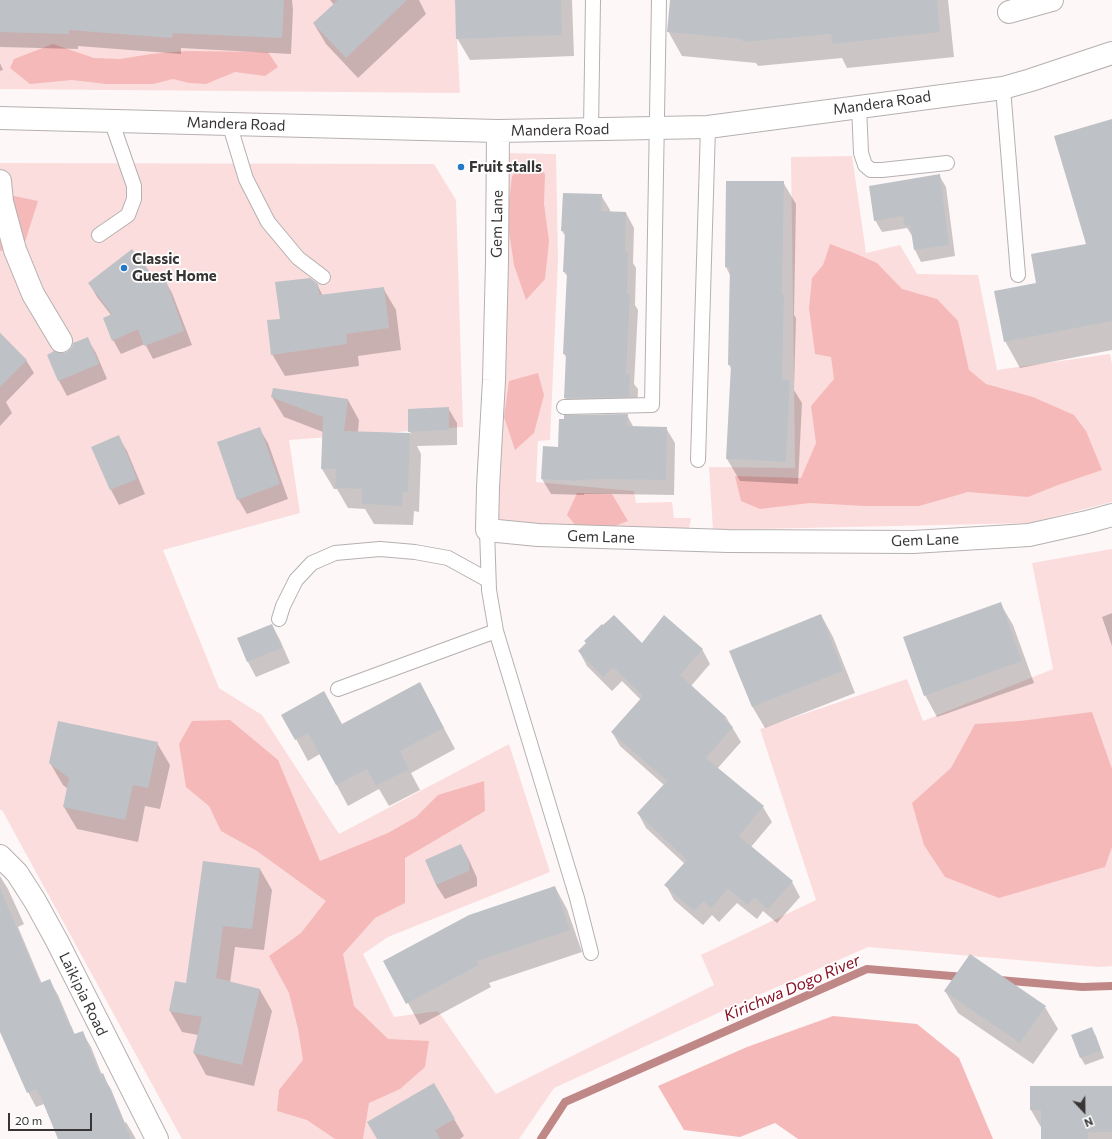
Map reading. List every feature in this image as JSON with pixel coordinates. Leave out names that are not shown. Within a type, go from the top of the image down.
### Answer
[{"type":"street","points":[[1009,12],[1052,0]]},
{"type":"street","name":"Mandera Road","points":[[0,118],[498,131],[708,127],[1004,88],[1112,53]]},
{"type":"street","name":"Gem Lane","points":[[498,131],[497,278],[487,530],[538,535],[728,541],[913,542],[1029,535],[1112,515]]},
{"type":"street","points":[[0,181],[2,202],[15,250],[32,294],[61,341]]},
{"type":"street","name":"Laikipia Road","points":[[0,856],[18,873],[35,901],[57,941],[156,1139]]},
{"type":"lane","points":[[591,129],[593,0]]},
{"type":"lane","points":[[564,407],[652,405],[659,0]]},
{"type":"lane","points":[[1004,88],[1018,275]]},
{"type":"lane","points":[[859,106],[860,153],[865,165],[871,170],[947,163]]},
{"type":"lane","points":[[99,235],[128,215],[134,199],[134,186],[111,120]]},
{"type":"lane","points":[[229,124],[246,179],[268,222],[298,258],[323,277]]},
{"type":"lane","points":[[698,460],[708,127]]},
{"type":"lane","points":[[487,530],[488,580],[496,631],[577,898],[591,953]]},
{"type":"lane","points":[[279,619],[283,606],[296,580],[312,563],[335,553],[380,549],[415,552],[448,558],[488,580]]},
{"type":"lane","points":[[338,688],[496,631]]},
{"type":"shaded area","points":[[0,0],[455,0],[460,93],[0,89]]},
{"type":"shaded area","points":[[53,44],[94,58],[120,59],[185,51],[268,52],[278,67],[265,76],[235,72],[206,84],[189,83],[173,79],[153,84],[106,84],[72,80],[30,84],[10,68],[14,59]]},
{"type":"shaded area","points":[[504,153],[556,154],[558,261],[550,440],[538,441],[536,482],[634,491],[636,503],[672,502],[674,518],[691,518],[688,533],[493,525]]},
{"type":"shaded area","points":[[852,156],[866,253],[900,245],[917,274],[978,275],[997,370],[1110,354],[1112,364],[1112,502],[1030,523],[713,530],[709,467],[795,468],[791,157]]},
{"type":"shaded area","points":[[529,158],[545,174],[544,204],[549,241],[545,279],[526,300],[514,265],[507,218],[512,176]]},
{"type":"shaded area","points":[[0,163],[434,164],[456,200],[463,427],[289,440],[300,513],[163,550],[219,688],[262,715],[339,834],[509,744],[550,872],[388,937],[363,954],[394,1017],[438,1011],[496,1094],[714,985],[701,955],[816,900],[760,729],[907,679],[923,721],[1053,669],[1032,563],[1112,549],[1112,966],[1098,967],[868,947],[554,1088],[519,1139],[182,1139],[2,810],[0,810]]},
{"type":"shaded area","points":[[0,193],[38,201],[24,245],[0,251]]},
{"type":"shaded area","points":[[830,244],[877,263],[902,289],[937,299],[958,321],[969,370],[986,384],[1033,397],[1074,415],[1086,431],[1102,470],[1028,497],[968,492],[919,506],[865,506],[810,503],[760,509],[741,501],[735,476],[801,478],[816,443],[811,406],[834,379],[831,357],[815,354],[809,308],[812,278],[823,265]]},
{"type":"shaded area","points":[[538,373],[544,395],[534,433],[515,450],[504,417],[509,381]]},
{"type":"shaded area","points":[[577,493],[612,494],[628,521],[607,529],[577,527],[567,515]]},
{"type":"shaded area","points":[[1092,712],[1112,769],[1112,847],[1105,867],[999,898],[945,877],[924,845],[912,803],[951,768],[975,724],[1020,721]]},
{"type":"shaded area","points":[[230,720],[278,760],[320,861],[388,833],[416,817],[438,795],[484,781],[485,811],[405,858],[405,903],[375,918],[343,954],[354,1006],[388,1039],[429,1041],[425,1067],[400,1089],[369,1103],[363,1139],[335,1139],[307,1120],[277,1111],[279,1090],[303,1060],[298,1029],[289,993],[269,956],[301,933],[326,901],[257,851],[221,831],[209,806],[186,787],[179,744],[192,721]]},
{"type":"shaded area","points":[[833,1016],[917,1024],[959,1058],[993,1139],[798,1139],[775,1123],[740,1137],[684,1130],[658,1086],[747,1047]]},
{"type":"building","points":[[0,0],[284,0],[282,38],[173,33],[172,38],[69,30],[69,34],[0,32]]},
{"type":"building","points":[[338,0],[407,0],[346,58],[313,23]]},
{"type":"building","points":[[455,0],[561,0],[562,35],[456,39]]},
{"type":"building","points":[[670,0],[937,0],[940,32],[832,44],[831,34],[743,42],[743,39],[667,32]]},
{"type":"building","points":[[1112,119],[1112,321],[1004,342],[994,291],[1036,283],[1031,254],[1086,244],[1054,136]]},
{"type":"building","points":[[940,174],[949,245],[914,250],[910,225],[905,226],[903,216],[874,221],[869,186]]},
{"type":"building","points":[[726,181],[784,181],[782,380],[790,380],[786,462],[726,459],[731,365],[728,365],[730,267],[725,267]]},
{"type":"building","points":[[563,193],[602,194],[601,211],[626,212],[625,253],[628,253],[627,294],[630,294],[626,374],[630,374],[629,397],[564,398],[566,354],[563,354],[567,272],[563,272],[565,231],[561,231]]},
{"type":"building","points":[[132,249],[157,281],[165,278],[184,331],[144,346],[138,329],[112,341],[103,318],[112,314],[88,283]]},
{"type":"building","points":[[310,278],[318,284],[319,295],[384,287],[389,328],[346,334],[347,344],[271,355],[267,320],[280,319],[275,282]]},
{"type":"building","points":[[0,333],[27,360],[0,387]]},
{"type":"building","points":[[88,337],[99,364],[58,381],[47,355],[54,351],[61,353],[67,352],[72,347],[73,343]]},
{"type":"building","points":[[273,388],[348,399],[344,431],[410,433],[408,492],[403,492],[402,506],[362,504],[362,489],[335,488],[336,469],[321,469],[323,417],[271,397]]},
{"type":"building","points":[[449,407],[449,430],[408,432],[408,409]]},
{"type":"building","points":[[628,414],[627,426],[667,427],[666,480],[603,479],[576,481],[541,479],[543,446],[558,447],[559,419],[564,419],[564,415]]},
{"type":"building","points":[[260,427],[280,484],[237,500],[217,442]]},
{"type":"building","points":[[119,435],[137,479],[110,490],[91,447]]},
{"type":"building","points":[[1001,602],[1022,661],[924,696],[903,637]]},
{"type":"building","points":[[821,614],[843,671],[752,707],[729,651]]},
{"type":"building","points":[[614,615],[642,643],[664,615],[703,649],[680,675],[726,717],[723,718],[733,727],[706,758],[764,806],[739,836],[793,881],[768,909],[754,897],[748,905],[728,889],[711,908],[703,901],[694,911],[664,885],[687,860],[637,813],[667,781],[611,732],[643,696],[613,667],[603,677],[578,651],[586,643],[584,641]]},
{"type":"building","points":[[272,624],[282,648],[247,662],[237,638]]},
{"type":"building","points":[[420,682],[444,728],[400,751],[409,769],[376,786],[367,769],[336,785],[308,733],[295,740],[281,715],[324,691],[342,724]]},
{"type":"building","points":[[58,721],[158,742],[148,788],[133,785],[125,820],[63,807],[69,778],[49,763]]},
{"type":"building","points":[[461,844],[469,862],[469,871],[436,885],[425,860]]},
{"type":"building","points":[[203,861],[260,868],[252,929],[223,926],[216,978],[260,989],[242,1065],[193,1053],[202,1017],[169,1011],[175,981],[186,983]]},
{"type":"building","points":[[555,886],[570,930],[477,961],[479,965],[406,1004],[383,961],[469,915]]},
{"type":"building","points":[[0,888],[40,983],[50,979],[74,1034],[83,1031],[100,1074],[103,1073],[131,1139],[58,1139],[40,1095],[36,1089],[27,1093],[0,1032]]},
{"type":"building","points":[[970,954],[1046,1006],[1020,1043],[944,991]]},
{"type":"building","points":[[1092,1027],[1101,1051],[1080,1058],[1071,1035]]},
{"type":"building","points":[[434,1083],[455,1119],[435,1130],[440,1139],[377,1139],[367,1122]]},
{"type":"building","points":[[1030,1086],[1112,1086],[1112,1132],[1088,1132],[1088,1139],[1041,1139],[1041,1110],[1030,1110]]},
{"type":"waterway","name":"Kirichwa Dogo River","points":[[541,1139],[565,1102],[867,969],[964,977]]},
{"type":"waterway","name":"Kirichwa Dogo River","points":[[999,980],[1082,987],[1112,986]]},
{"type":"place","name":"Fruit stalls","points":[[461,167]]},
{"type":"place","name":"Classic Guest Home","points":[[124,268]]}]
